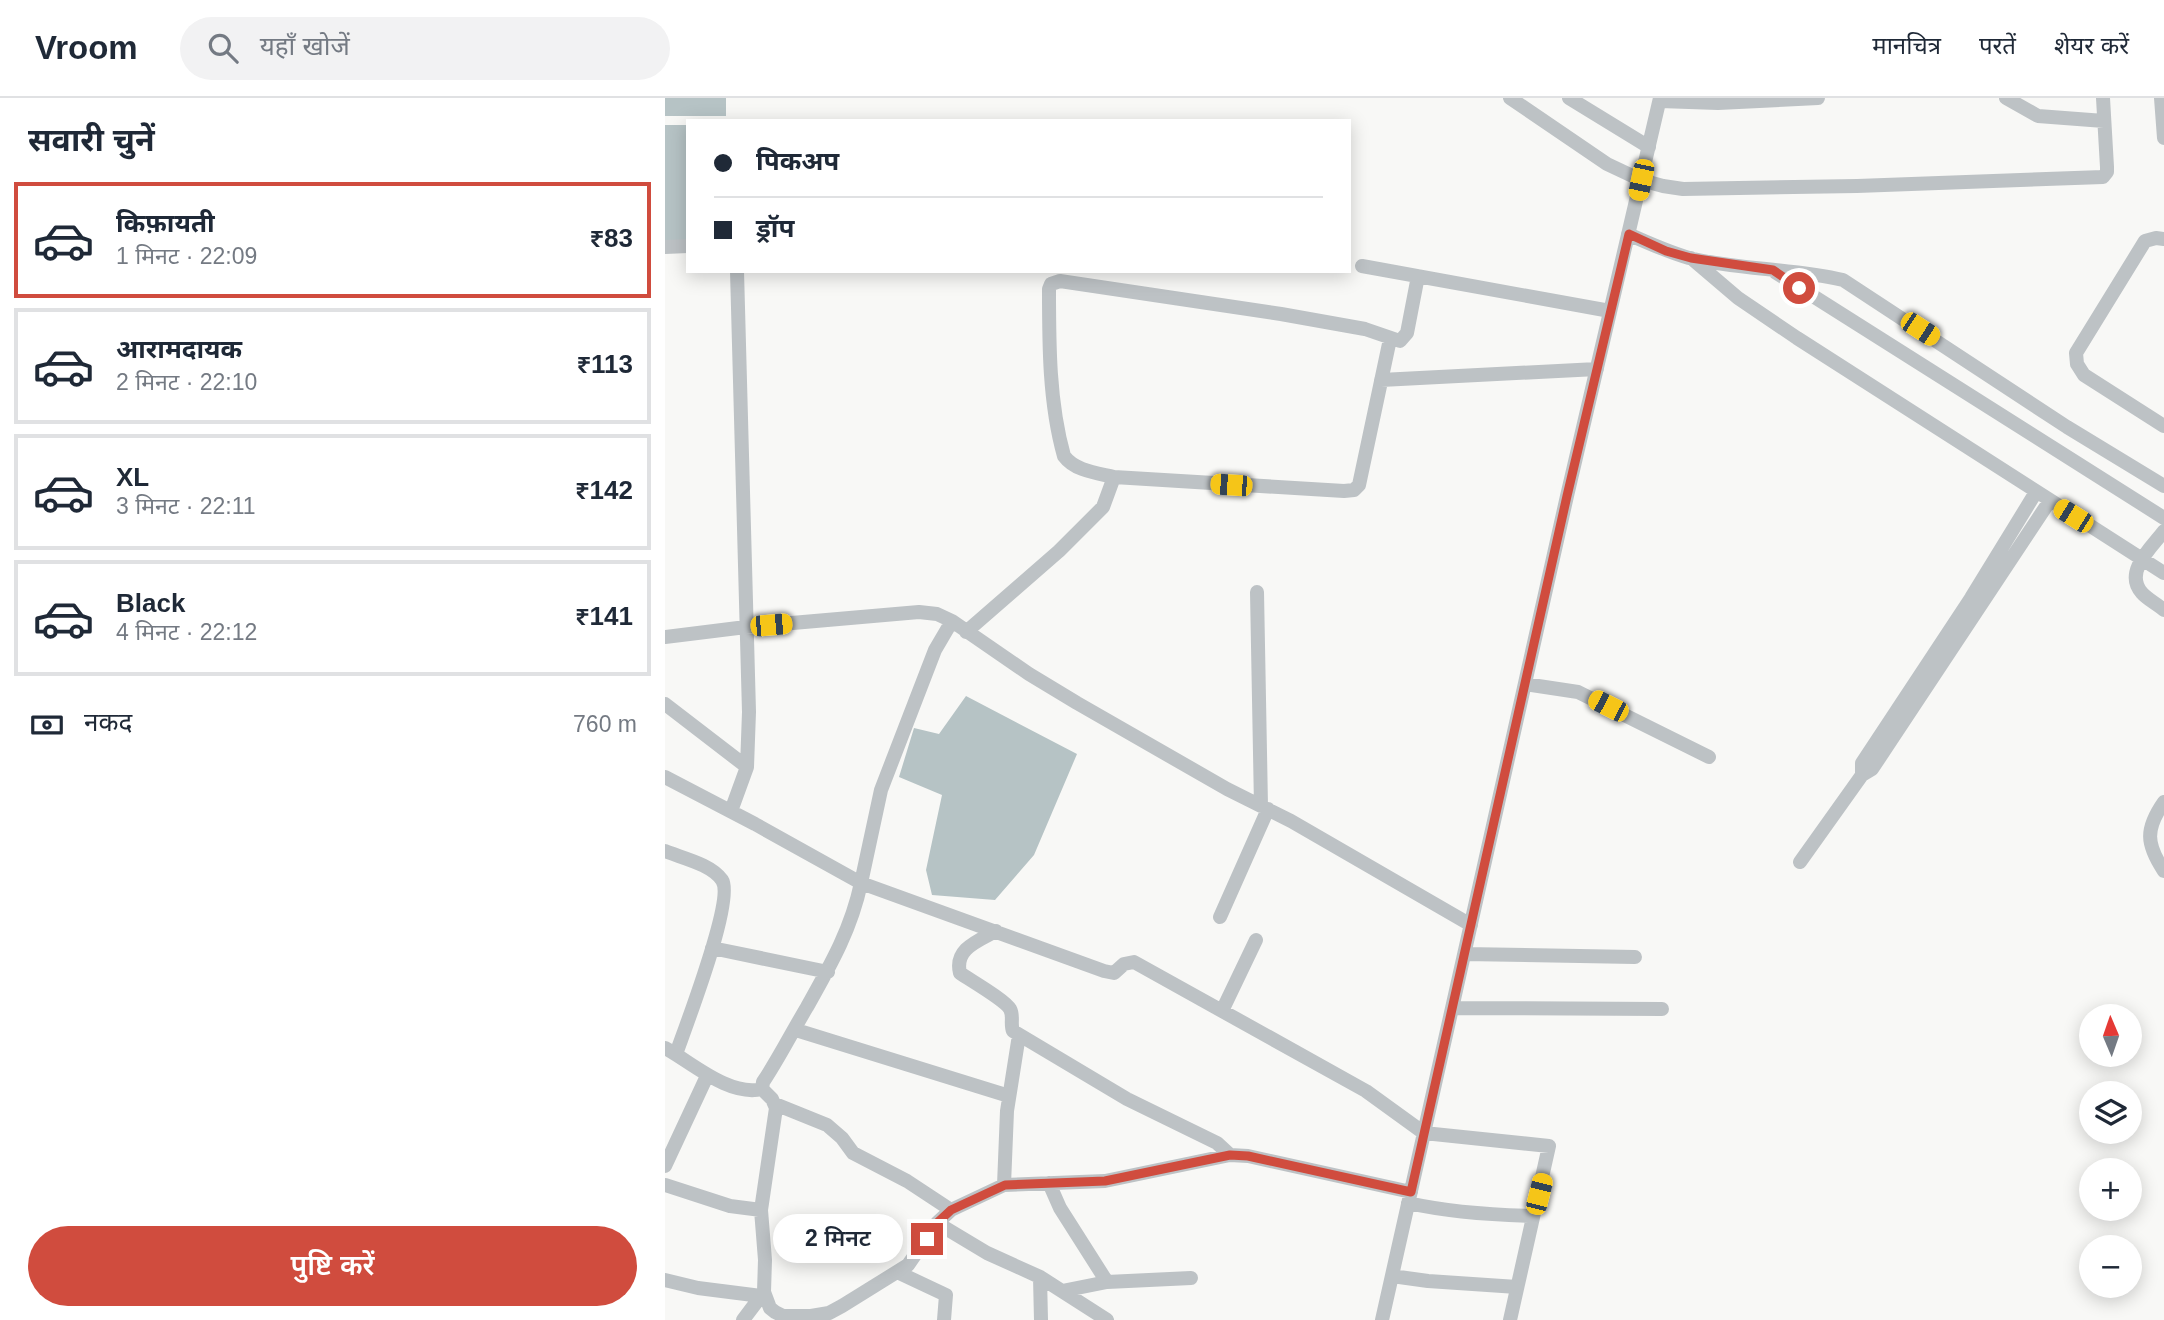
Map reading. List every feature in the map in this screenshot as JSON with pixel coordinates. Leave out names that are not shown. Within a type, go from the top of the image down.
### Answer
[{"type":"street","points":[[1510,98],[1607,164],[1641,180],[1683,189],[2100,178],[2107,172],[2103,98]]},
{"type":"street","points":[[1569,98],[1649,147]]},
{"type":"street","points":[[1382,1320],[1660,100],[1718,103],[1818,98]]},
{"type":"street","points":[[2006,98],[2038,116],[2104,121]]},
{"type":"street","points":[[2161,98],[2164,138]]},
{"type":"street","points":[[1629,234],[1666,251],[1691,258],[1773,270],[1811,272],[1843,281],[2067,427],[2164,486]]},
{"type":"street","points":[[2164,239],[2145,241],[2077,353],[2077,364],[2084,375],[2164,426]]},
{"type":"street","points":[[665,247],[686,246]]},
{"type":"street","points":[[1691,258],[1738,298],[1797,338],[2049,502],[2164,573]]},
{"type":"street","points":[[1362,266],[1610,311]]},
{"type":"street","points":[[1773,270],[2164,518]]},
{"type":"street","points":[[731,811],[747,767],[748,712],[737,273]]},
{"type":"street","points":[[1390,339],[1359,485],[1354,490],[1114,477],[1082,469],[1069,463],[1065,456],[1052,387],[1049,289],[1055,282],[1281,314],[1365,329],[1400,341],[1407,332],[1418,276]]},
{"type":"street","points":[[1381,380],[1597,369]]},
{"type":"street","points":[[966,632],[1104,508],[1114,477]]},
{"type":"street","points":[[1861,775],[1862,763],[1971,598],[2036,492]]},
{"type":"street","points":[[1800,862],[1861,775],[1872,769],[2049,502]]},
{"type":"street","points":[[2164,531],[2143,559],[2135,575],[2142,593],[2164,610]]},
{"type":"street","points":[[1996,554],[2008,563]]},
{"type":"street","points":[[1220,917],[1264,808],[1257,592]]},
{"type":"street","points":[[665,637],[919,612],[937,614],[952,621],[1077,703],[1471,925]]},
{"type":"street","points":[[951,1210],[915,1186],[853,1153],[842,1138],[827,1125],[775,1104],[762,1089],[763,1082],[796,1030],[845,938],[861,883],[881,790],[935,650],[952,621]]},
{"type":"street","points":[[1525,684],[1578,692],[1709,757]]},
{"type":"street","points":[[665,704],[747,767]]},
{"type":"street","points":[[665,777],[861,883],[1104,971],[1114,972],[1128,961],[1135,962],[1366,1091],[1424,1133],[1549,1146],[1510,1320]]},
{"type":"street","points":[[2164,802],[2150,828],[2149,840],[2164,871]]},
{"type":"street","points":[[665,851],[703,866],[720,877],[724,883],[725,900],[712,948],[671,1051],[707,1076],[755,1091],[762,1089]]},
{"type":"street","points":[[996,931],[964,950],[958,967],[960,973],[1008,1006],[1012,1016],[1011,1028],[1126,1099],[1217,1143],[1230,1155]]},
{"type":"street","points":[[1222,1011],[1256,940]]},
{"type":"street","points":[[712,948],[828,972]]},
{"type":"street","points":[[1464,954],[1635,957]]},
{"type":"street","points":[[1452,1008],[1662,1009]]},
{"type":"street","points":[[796,1030],[1009,1096]]},
{"type":"street","points":[[1005,1185],[1009,1096],[1019,1035]]},
{"type":"street","points":[[665,1166],[707,1076]]},
{"type":"street","points":[[743,1320],[762,1294],[765,1259],[761,1210],[776,1116],[775,1104]]},
{"type":"street","points":[[762,1294],[776,1316],[829,1313],[908,1265],[937,1223],[951,1210],[1005,1185],[1105,1181],[1230,1155],[1248,1156],[1409,1197],[1429,1208],[1533,1216]]},
{"type":"street","points":[[1049,1183],[1060,1208],[1107,1282]]},
{"type":"street","points":[[665,1185],[730,1206],[761,1210]]},
{"type":"street","points":[[937,1223],[988,1253],[1039,1277],[1107,1320]]},
{"type":"street","points":[[897,1272],[946,1296],[944,1320]]},
{"type":"street","points":[[1392,1276],[1517,1287]]},
{"type":"street","points":[[1039,1277],[1041,1320]]},
{"type":"street","points":[[1062,1291],[1107,1282],[1191,1278]]},
{"type":"street","points":[[665,1280],[698,1289],[762,1294]]},
{"type":"shaded area","points":[[665,98],[726,98],[726,116],[665,116]]},
{"type":"shaded area","points":[[665,125],[686,125],[686,243],[665,243]]},
{"type":"shaded area","points":[[966,696],[1077,754],[1034,855],[995,900],[932,895],[926,870],[942,795],[899,777],[914,728],[939,734]]},
{"type":"route","points":[[927,1239],[937,1223],[951,1210],[1005,1185],[1105,1181],[1216,1156],[1248,1156],[1411,1192],[1567,496],[1629,234],[1666,251],[1691,258],[1773,270],[1799,288]]}]
